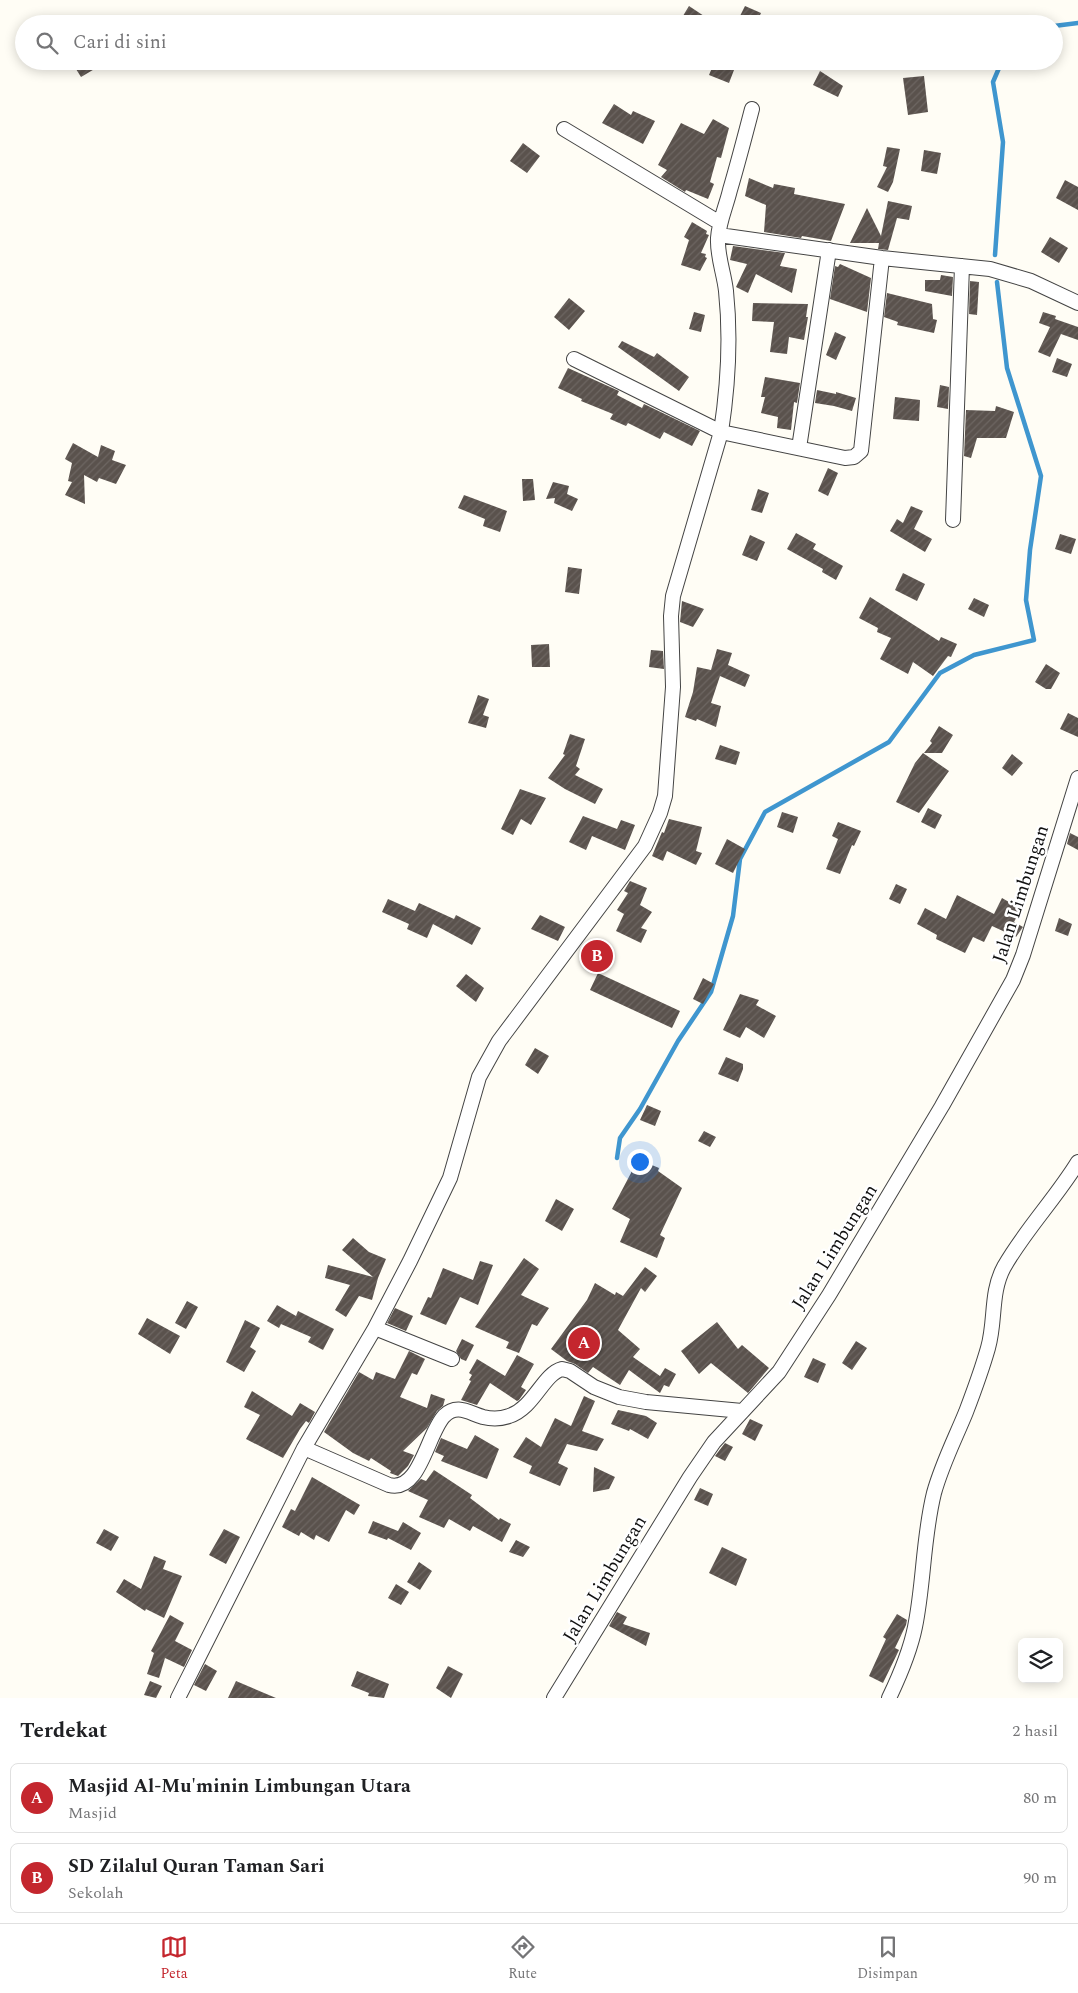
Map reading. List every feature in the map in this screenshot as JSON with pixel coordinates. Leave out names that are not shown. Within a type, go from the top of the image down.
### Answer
[{"type":"street","points":[[178,1698],[304,1448],[375,1328],[450,1178],[479,1077],[500,1041],[645,846],[660,813],[665,796],[673,687],[671,616],[673,596],[721,432],[726,405],[729,348],[726,290],[719,254],[719,229],[752,109]]},
{"type":"street","points":[[564,129],[719,229],[828,250],[882,258],[990,269],[1038,284],[1078,303]]},
{"type":"street","points":[[799,448],[828,250]]},
{"type":"street","points":[[574,358],[721,432],[845,458],[854,457],[861,451],[882,258]]},
{"type":"street","points":[[953,520],[962,266]]},
{"type":"street","name":"Jalan Limbungan","points":[[554,1698],[690,1477],[714,1442],[779,1372],[828,1295],[942,1106],[1013,980],[1023,955],[1078,778]]},
{"type":"street","points":[[889,1698],[904,1666],[915,1628],[929,1515],[935,1492],[947,1454],[968,1408],[988,1347],[992,1324],[993,1300],[999,1278],[1010,1257],[1078,1162]]},
{"type":"street","points":[[375,1328],[452,1359]]},
{"type":"street","points":[[304,1448],[389,1485],[402,1485],[413,1477],[434,1433],[448,1413],[460,1409],[489,1418],[511,1415],[523,1408],[553,1373],[562,1369],[570,1371],[594,1387],[626,1399],[742,1412]]},
{"type":"building","points":[[689,6],[702,15],[684,15]]},
{"type":"building","points":[[745,6],[761,13],[760,15],[740,15]]},
{"type":"building","points":[[77,70],[93,70],[81,77]]},
{"type":"building","points":[[711,70],[734,70],[729,83],[709,75]]},
{"type":"building","points":[[820,71],[843,86],[838,97],[813,85]]},
{"type":"building","points":[[924,76],[928,112],[908,115],[903,78]]},
{"type":"building","points":[[614,104],[631,115],[633,111],[655,121],[643,144],[602,123]]},
{"type":"building","points":[[713,119],[729,128],[721,158],[717,157],[710,182],[714,184],[708,199],[686,190],[685,192],[661,177],[667,170],[658,165],[681,123],[704,134]]},
{"type":"building","points":[[523,143],[540,156],[527,173],[510,161]]},
{"type":"building","points":[[887,147],[900,149],[893,182],[888,192],[877,187],[887,167],[883,166]]},
{"type":"building","points":[[924,150],[941,153],[937,174],[921,171]]},
{"type":"building","points":[[749,178],[773,188],[774,184],[795,188],[794,194],[845,204],[831,241],[764,232],[766,205],[745,196]]},
{"type":"building","points":[[1065,180],[1078,187],[1078,210],[1056,198]]},
{"type":"building","points":[[888,201],[912,206],[909,220],[897,218],[888,250],[878,249],[879,243],[850,243],[867,208],[881,236]]},
{"type":"building","points":[[692,222],[707,231],[706,234],[709,235],[701,253],[706,254],[705,257],[707,258],[700,271],[681,265],[689,240],[684,237]]},
{"type":"building","points":[[1050,237],[1068,248],[1059,263],[1041,252]]},
{"type":"building","points":[[733,246],[785,253],[780,266],[797,269],[792,293],[756,274],[748,293],[736,287],[747,264],[730,260]]},
{"type":"building","points":[[840,264],[871,278],[867,312],[830,299],[835,266],[838,267]]},
{"type":"building","points":[[941,275],[953,277],[952,296],[925,291],[925,280],[940,280]]},
{"type":"building","points":[[970,281],[979,282],[977,315],[969,314]]},
{"type":"building","points":[[887,293],[932,304],[933,319],[937,320],[934,333],[897,325],[898,322],[884,317]]},
{"type":"building","points":[[569,298],[585,311],[569,330],[554,317]]},
{"type":"building","points":[[753,303],[808,304],[804,340],[789,337],[787,354],[770,352],[774,322],[752,321]]},
{"type":"building","points":[[694,312],[705,315],[701,332],[689,329]]},
{"type":"building","points":[[1043,312],[1056,316],[1055,319],[1078,327],[1078,340],[1061,334],[1050,357],[1038,352],[1050,327],[1039,323]]},
{"type":"building","points":[[835,332],[846,337],[836,360],[826,355]]},
{"type":"building","points":[[622,341],[654,357],[657,353],[689,377],[679,391],[618,347]]},
{"type":"building","points":[[1057,358],[1072,364],[1067,377],[1052,372]]},
{"type":"building","points":[[568,368],[619,391],[617,395],[642,408],[644,404],[700,431],[692,446],[664,432],[660,439],[628,423],[626,426],[610,419],[613,414],[581,401],[582,399],[558,388]]},
{"type":"building","points":[[765,377],[800,383],[797,403],[794,402],[791,430],[777,428],[778,417],[761,413],[765,397],[761,397]]},
{"type":"building","points":[[940,385],[949,387],[948,409],[937,407]]},
{"type":"building","points":[[817,390],[836,394],[836,392],[856,398],[852,411],[815,403]]},
{"type":"building","points":[[895,397],[920,400],[919,421],[893,419]]},
{"type":"building","points":[[996,406],[1014,412],[1006,438],[977,438],[971,458],[964,456],[966,410],[995,411]]},
{"type":"building","points":[[73,443],[98,457],[101,445],[115,451],[112,460],[126,465],[116,484],[99,478],[97,482],[84,475],[85,504],[65,495],[72,482],[68,481],[72,463],[65,459]]},
{"type":"building","points":[[828,468],[838,473],[828,496],[818,491]]},
{"type":"building","points":[[522,479],[533,479],[535,500],[523,501]]},
{"type":"building","points":[[553,482],[569,486],[567,494],[578,499],[572,511],[554,503],[555,498],[546,499]]},
{"type":"building","points":[[758,489],[769,493],[762,513],[751,510]]},
{"type":"building","points":[[464,495],[507,511],[500,532],[483,526],[485,519],[458,508]]},
{"type":"building","points":[[911,506],[923,511],[914,529],[932,539],[925,552],[890,531],[897,519],[903,523]]},
{"type":"building","points":[[796,533],[816,544],[813,549],[843,566],[836,580],[822,572],[823,569],[787,549]]},
{"type":"building","points":[[1060,534],[1076,539],[1071,554],[1055,549]]},
{"type":"building","points":[[750,535],[765,542],[757,561],[742,555]]},
{"type":"building","points":[[568,567],[582,569],[579,594],[565,592]]},
{"type":"building","points":[[903,573],[925,584],[917,601],[895,590]]},
{"type":"building","points":[[870,597],[939,641],[941,637],[957,644],[951,657],[948,656],[933,676],[913,662],[908,674],[880,659],[891,638],[877,632],[878,628],[859,618]]},
{"type":"building","points":[[974,598],[989,605],[984,617],[968,609]]},
{"type":"building","points":[[682,601],[704,609],[693,627],[680,622]]},
{"type":"building","points":[[549,644],[550,667],[532,667],[531,645]]},
{"type":"building","points":[[717,649],[732,653],[728,665],[750,675],[745,687],[720,676],[711,703],[721,706],[716,727],[697,719],[696,721],[685,717],[693,692],[697,667],[711,670]]},
{"type":"building","points":[[651,650],[663,651],[664,669],[649,667]]},
{"type":"building","points":[[1046,664],[1060,673],[1051,689],[1046,689],[1035,682]]},
{"type":"building","points":[[478,695],[489,699],[483,715],[489,717],[486,728],[468,723]]},
{"type":"building","points":[[1068,713],[1078,718],[1078,737],[1060,729]]},
{"type":"building","points":[[939,726],[953,735],[942,753],[924,753],[932,743],[930,741]]},
{"type":"building","points":[[570,734],[585,739],[576,766],[580,769],[575,775],[603,789],[595,804],[548,778],[565,755],[563,754]]},
{"type":"building","points":[[720,745],[740,752],[736,765],[715,759]]},
{"type":"building","points":[[923,753],[949,771],[919,813],[896,802],[915,763]]},
{"type":"building","points":[[1012,754],[1023,763],[1012,776],[1002,768]]},
{"type":"building","points":[[520,789],[546,798],[531,825],[521,819],[513,835],[501,829]]},
{"type":"building","points":[[928,808],[942,815],[935,829],[921,822]]},
{"type":"building","points":[[782,812],[798,817],[793,833],[777,827]]},
{"type":"building","points":[[583,816],[617,829],[621,820],[635,825],[625,850],[592,836],[586,850],[569,842]]},
{"type":"building","points":[[669,819],[702,827],[696,851],[702,853],[696,865],[667,851],[663,861],[652,856]]},
{"type":"building","points":[[838,822],[861,831],[854,846],[852,845],[840,874],[826,869],[838,839],[832,836]]},
{"type":"building","points":[[1070,833],[1078,837],[1078,850],[1067,844]]},
{"type":"building","points":[[727,839],[745,849],[733,873],[715,864]]},
{"type":"building","points":[[630,881],[647,888],[640,905],[652,912],[641,928],[647,930],[641,943],[616,931],[624,914],[617,910],[628,893],[624,891]]},
{"type":"building","points":[[896,884],[907,889],[900,904],[889,899]]},
{"type":"building","points":[[957,895],[994,914],[1002,898],[1021,909],[1014,922],[1023,927],[1016,937],[992,926],[984,942],[973,937],[965,953],[936,939],[937,935],[917,924],[925,908],[946,919]]},
{"type":"building","points":[[388,899],[415,911],[419,903],[454,919],[456,915],[481,928],[472,945],[433,924],[427,938],[407,929],[409,924],[382,912]]},
{"type":"building","points":[[540,915],[565,927],[558,941],[531,929]]},
{"type":"building","points":[[1059,918],[1072,924],[1068,936],[1055,931]]},
{"type":"building","points":[[598,973],[680,1011],[672,1028],[590,990]]},
{"type":"building","points":[[466,974],[484,988],[476,1002],[456,986]]},
{"type":"building","points":[[703,978],[714,984],[703,1004],[693,999]]},
{"type":"building","points":[[740,994],[759,1000],[756,1005],[776,1016],[764,1038],[746,1027],[740,1038],[723,1030]]},
{"type":"building","points":[[535,1048],[549,1056],[538,1074],[525,1065]]},
{"type":"building","points":[[726,1057],[743,1064],[738,1082],[718,1074]]},
{"type":"building","points":[[647,1105],[661,1111],[655,1126],[640,1120]]},
{"type":"building","points":[[704,1131],[716,1137],[710,1147],[698,1141]]},
{"type":"building","points":[[635,1158],[659,1168],[658,1171],[682,1188],[660,1235],[665,1238],[657,1258],[620,1242],[630,1219],[612,1209],[631,1173]]},
{"type":"building","points":[[556,1199],[574,1209],[562,1231],[545,1221]]},
{"type":"building","points":[[353,1238],[369,1252],[386,1259],[372,1300],[359,1296],[346,1317],[335,1310],[350,1285],[325,1278],[328,1265],[373,1277],[342,1250]]},
{"type":"building","points":[[524,1258],[539,1269],[521,1295],[549,1308],[537,1326],[532,1324],[519,1353],[506,1348],[509,1342],[475,1327]]},
{"type":"building","points":[[480,1261],[493,1265],[478,1305],[460,1297],[446,1325],[420,1314],[428,1297],[431,1298],[443,1268],[473,1280]]},
{"type":"building","points":[[645,1267],[657,1276],[645,1292],[641,1288],[618,1330],[640,1349],[633,1357],[660,1376],[665,1368],[676,1374],[669,1387],[664,1385],[660,1393],[629,1370],[620,1385],[593,1367],[588,1373],[551,1349],[587,1300],[595,1283],[615,1295],[616,1292],[623,1296]]},
{"type":"building","points":[[187,1301],[198,1307],[186,1329],[175,1323]]},
{"type":"building","points":[[277,1305],[296,1316],[298,1311],[334,1329],[323,1350],[308,1342],[311,1337],[281,1324],[279,1328],[267,1321]]},
{"type":"building","points":[[395,1308],[413,1316],[406,1331],[387,1323]]},
{"type":"building","points":[[147,1318],[180,1336],[170,1354],[138,1334]]},
{"type":"building","points":[[245,1320],[260,1328],[250,1347],[256,1351],[244,1372],[226,1362]]},
{"type":"building","points":[[717,1322],[738,1349],[742,1345],[769,1368],[748,1393],[711,1363],[699,1374],[681,1351]]},
{"type":"building","points":[[462,1339],[474,1345],[466,1361],[461,1359],[456,1351]]},
{"type":"building","points":[[856,1341],[867,1348],[852,1370],[842,1363]]},
{"type":"building","points":[[409,1351],[425,1359],[417,1375],[412,1373],[400,1397],[427,1408],[431,1394],[445,1399],[443,1406],[437,1411],[427,1428],[403,1451],[414,1455],[408,1466],[398,1476],[390,1473],[391,1471],[371,1458],[369,1461],[353,1453],[324,1432],[359,1372],[373,1380],[376,1372],[395,1379]]},
{"type":"building","points":[[517,1355],[534,1364],[521,1387],[526,1390],[519,1400],[517,1401],[490,1383],[477,1405],[461,1400],[471,1381],[469,1380],[472,1375],[469,1373],[477,1359],[505,1376]]},
{"type":"building","points":[[813,1358],[826,1364],[818,1383],[804,1377]]},
{"type":"building","points":[[252,1391],[292,1416],[300,1403],[315,1412],[309,1423],[306,1421],[300,1429],[283,1458],[246,1439],[260,1415],[244,1407]]},
{"type":"building","points":[[584,1396],[595,1401],[582,1431],[604,1439],[597,1451],[567,1444],[558,1463],[568,1468],[560,1486],[529,1473],[532,1466],[513,1457],[526,1437],[541,1447],[555,1418],[571,1426]]},
{"type":"building","points":[[618,1410],[646,1416],[657,1423],[648,1439],[630,1429],[629,1431],[611,1424]]},
{"type":"building","points":[[750,1419],[763,1425],[755,1441],[742,1434]]},
{"type":"building","points":[[475,1435],[499,1449],[487,1479],[441,1461],[444,1456],[435,1452],[441,1438],[467,1449]]},
{"type":"building","points":[[725,1443],[733,1447],[725,1461],[715,1456]]},
{"type":"building","points":[[594,1467],[615,1477],[609,1489],[593,1492]]},
{"type":"building","points":[[434,1470],[472,1495],[470,1498],[499,1520],[500,1518],[511,1524],[502,1542],[473,1526],[470,1531],[449,1519],[444,1528],[419,1517],[428,1500],[408,1491],[421,1479],[426,1481]]},
{"type":"building","points":[[312,1477],[360,1505],[354,1515],[346,1510],[329,1542],[316,1535],[314,1540],[301,1532],[299,1536],[282,1527],[291,1509],[295,1511]]},
{"type":"building","points":[[700,1488],[713,1494],[708,1506],[694,1500]]},
{"type":"building","points":[[373,1521],[398,1531],[403,1522],[421,1533],[411,1550],[388,1538],[387,1540],[368,1533]]},
{"type":"building","points":[[104,1529],[119,1537],[111,1551],[96,1543]]},
{"type":"building","points":[[224,1529],[240,1537],[226,1564],[209,1555]]},
{"type":"building","points":[[516,1540],[530,1547],[523,1557],[509,1552]]},
{"type":"building","points":[[722,1547],[747,1559],[736,1586],[709,1573]]},
{"type":"building","points":[[154,1556],[166,1561],[163,1569],[182,1576],[164,1618],[146,1609],[145,1611],[116,1592],[124,1579],[141,1589]]},
{"type":"building","points":[[419,1562],[432,1571],[420,1590],[407,1582]]},
{"type":"building","points":[[396,1584],[409,1592],[401,1605],[388,1598]]},
{"type":"building","points":[[617,1612],[627,1617],[623,1624],[650,1633],[646,1646],[609,1626]]},
{"type":"building","points":[[897,1614],[907,1620],[906,1625],[895,1648],[899,1650],[883,1683],[869,1676],[886,1639],[883,1637]]},
{"type":"building","points":[[170,1615],[184,1623],[175,1641],[192,1650],[184,1667],[165,1658],[159,1678],[147,1674],[154,1653],[151,1651]]},
{"type":"building","points":[[205,1664],[217,1671],[206,1691],[194,1685]]},
{"type":"building","points":[[448,1666],[463,1674],[451,1698],[436,1688]]},
{"type":"building","points":[[357,1671],[389,1684],[384,1698],[368,1696],[369,1693],[351,1686]]},
{"type":"building","points":[[150,1681],[162,1686],[156,1698],[144,1695]]},
{"type":"building","points":[[236,1681],[276,1698],[228,1698]]},
{"type":"waterway","points":[[1063,25],[1078,23]]},
{"type":"waterway","points":[[995,255],[1003,142],[993,82],[998,70]]},
{"type":"waterway","points":[[617,1158],[620,1138],[640,1109],[678,1041],[711,992],[733,916],[740,859],[765,812],[889,742],[940,673],[974,655],[1034,640],[1026,600],[1030,550],[1041,476],[1007,368],[997,282]]},
{"type":"place","name":"SD Zilalul Quran Taman Sari","points":[[597,956]]},
{"type":"place","name":"Masjid Al-Mu'minin Limbungan Utara","points":[[584,1343]]}]
